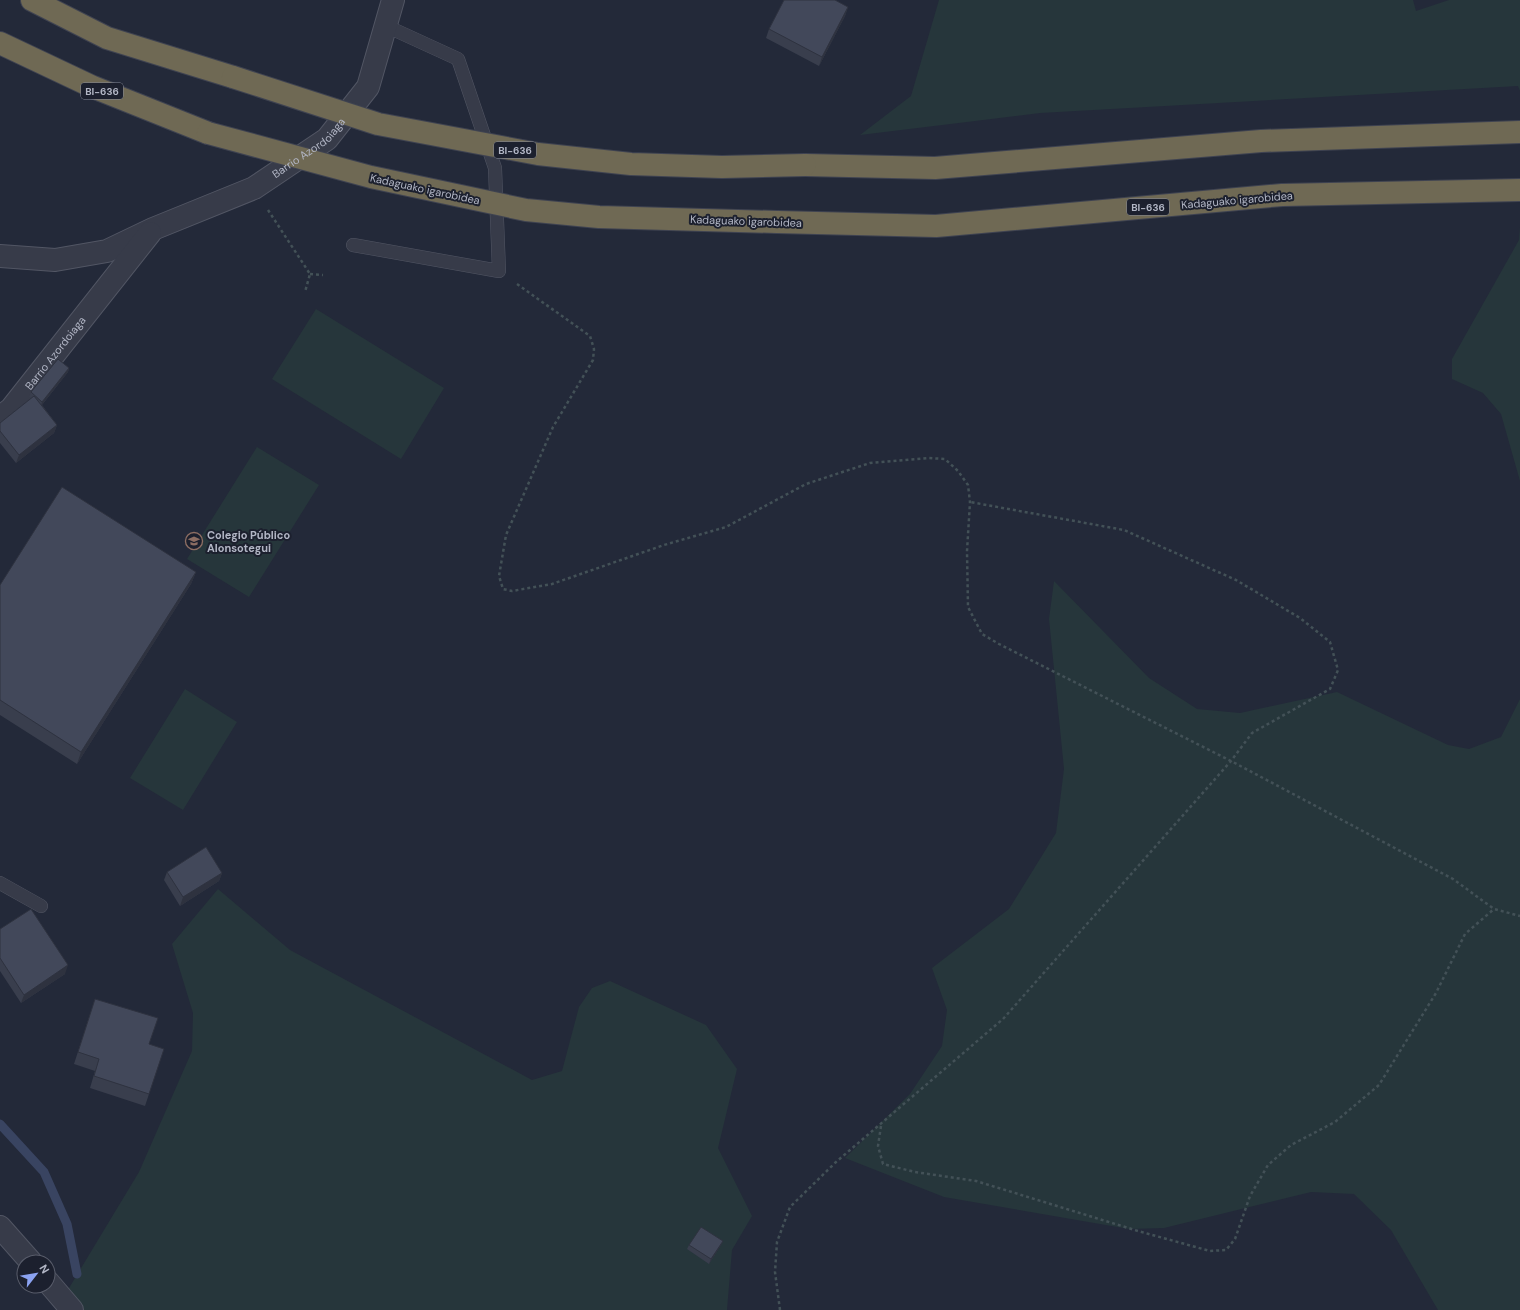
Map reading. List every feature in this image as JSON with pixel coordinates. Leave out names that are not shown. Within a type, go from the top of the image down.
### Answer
[{"type":"highway","name":"BI-636","points":[[32,0],[107,38],[378,124],[538,154],[631,164],[722,167],[805,165],[935,168],[1261,141],[1520,132]]},
{"type":"highway","name":"Kadaguako igarobidea","points":[[0,43],[93,87],[208,133],[371,177],[526,210],[599,217],[936,226],[1282,195],[1520,190]]},
{"type":"street","name":"Barrio Azordoiaga","points":[[0,256],[55,260],[107,251],[153,229],[254,188],[326,139],[368,87],[393,0]]},
{"type":"street","name":"Barrio Azordoiaga","points":[[0,417],[11,409],[153,229]]},
{"type":"street","points":[[0,1227],[24,1254]]},
{"type":"street","points":[[56,1291],[72,1310]]},
{"type":"lane","points":[[353,245],[499,271],[495,168],[458,59],[386,26]]},
{"type":"lane","points":[[0,883],[41,906]]},
{"type":"path","points":[[254,188],[310,274],[305,292]]},
{"type":"path","points":[[499,271],[590,336],[594,349],[593,360],[553,427],[506,535],[499,576],[503,589],[512,591],[552,584],[664,545],[726,527],[806,484],[870,462],[928,458],[945,459],[958,470],[968,485],[970,502],[967,551],[968,607],[982,634],[1231,761],[1453,879],[1494,909],[1520,916]]},
{"type":"path","points":[[310,274],[323,275]]},
{"type":"path","points":[[780,1310],[776,1272],[777,1242],[790,1207],[836,1162],[1003,1019],[1231,761],[1252,733],[1330,690],[1338,670],[1330,642],[1300,618],[1236,580],[1124,530],[970,502]]},
{"type":"path","points":[[881,1125],[878,1146],[883,1164],[915,1172],[976,1181],[1138,1231],[1210,1251],[1226,1250],[1235,1239],[1250,1196],[1268,1164],[1291,1145],[1335,1122],[1379,1085],[1436,993],[1465,934],[1494,909]]},
{"type":"shaded area","points":[[939,0],[1413,0],[1416,11],[1449,0],[1520,0],[1520,91],[1518,86],[1040,113],[860,135],[911,96]]},
{"type":"shaded area","points":[[1520,227],[1520,481],[1501,414],[1483,393],[1452,379],[1452,359],[1519,240]]},
{"type":"shaded area","points":[[316,309],[444,388],[401,459],[272,379]]},
{"type":"shaded area","points":[[257,447],[319,485],[249,597],[187,559]]},
{"type":"shaded area","points":[[1054,581],[1149,678],[1197,709],[1240,713],[1337,692],[1448,745],[1469,749],[1501,737],[1520,699],[1520,1310],[1438,1310],[1391,1230],[1354,1194],[1311,1192],[1164,1228],[1129,1229],[944,1197],[845,1158],[910,1094],[942,1046],[947,1010],[932,968],[1009,909],[1056,833],[1064,769],[1049,619]]},
{"type":"shaded area","points":[[185,689],[237,722],[183,810],[130,778]]},
{"type":"shaded area","points":[[218,889],[290,950],[532,1080],[562,1071],[579,1007],[592,988],[610,981],[706,1025],[737,1069],[718,1148],[752,1216],[732,1250],[727,1310],[59,1310],[60,1303],[139,1172],[192,1051],[193,1013],[172,944]]},
{"type":"building","points":[[784,0],[835,0],[848,7],[822,57],[769,29]]},
{"type":"building","points":[[58,359],[69,368],[42,402],[31,392]]},
{"type":"building","points":[[34,396],[57,425],[19,455],[0,431],[0,423]]},
{"type":"building","points":[[62,487],[196,572],[81,752],[0,700],[0,585]]},
{"type":"building","points":[[206,847],[222,873],[183,897],[167,872]]},
{"type":"building","points":[[31,909],[68,965],[24,995],[0,958],[0,929]]},
{"type":"building","points":[[95,999],[158,1018],[149,1044],[164,1049],[149,1094],[94,1076],[99,1059],[78,1052]]},
{"type":"building","points":[[701,1227],[723,1241],[711,1259],[689,1245]]},
{"type":"waterway","points":[[0,1124],[44,1172],[67,1224],[77,1274]]},
{"type":"place","name":"Colegio Público Alonsotegui","points":[[194,541]]}]
